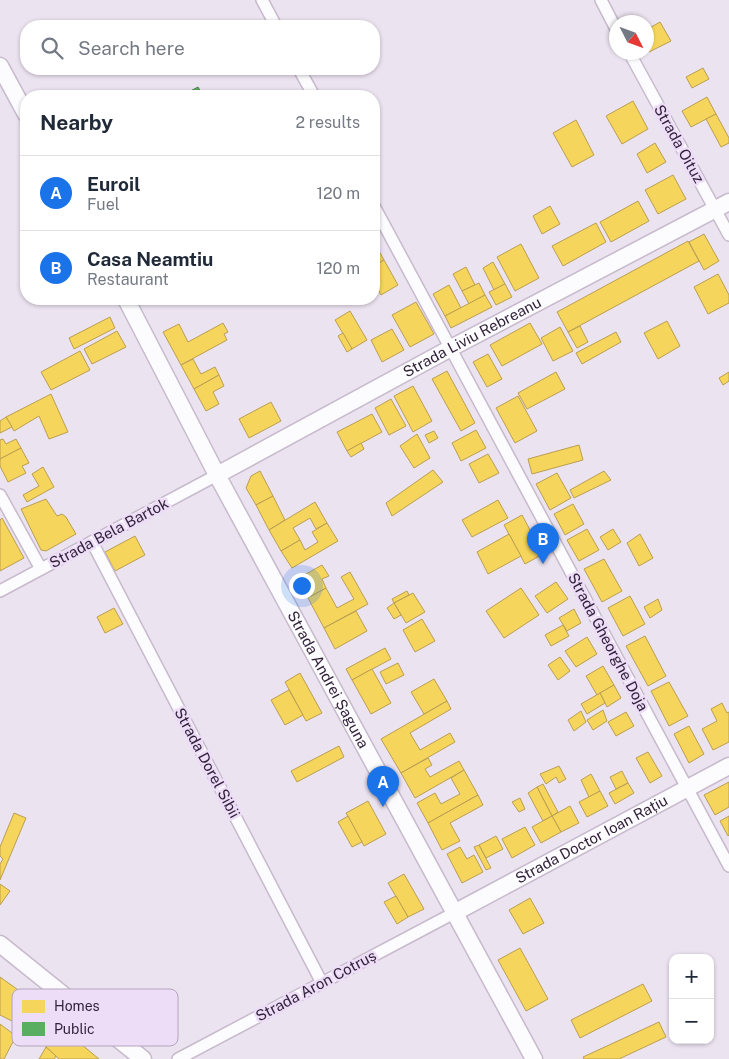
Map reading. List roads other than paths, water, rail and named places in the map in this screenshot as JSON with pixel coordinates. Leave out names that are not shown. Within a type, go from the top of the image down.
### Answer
[{"type":"street","points":[[262,0],[273,20]]},
{"type":"street","points":[[601,0],[609,15]]},
{"type":"street","name":"Strada Oituz","points":[[634,60],[722,206],[729,235]]},
{"type":"street","points":[[0,66],[20,103]]},
{"type":"street","points":[[302,75],[311,90]]},
{"type":"street","name":"Strada Liviu Rebreanu","points":[[217,475],[451,348],[722,206]]},
{"type":"street","name":"Strada Gheorghe Doja","points":[[380,217],[729,866]]},
{"type":"street","name":"Strada Andrei Șaguna","points":[[129,305],[217,475],[534,1059]]},
{"type":"street","name":"Strada Bela Bartok","points":[[0,591],[217,475]]},
{"type":"street","points":[[0,495],[41,570]]},
{"type":"street","name":"Strada Dorel Sibii","points":[[92,542],[322,983]]},
{"type":"street","name":"Strada Doctor Ioan Rațiu","points":[[454,913],[729,766]]},
{"type":"street","name":"Strada Aron Cotruș","points":[[178,1059],[454,913]]},
{"type":"street","points":[[0,944],[56,989]]},
{"type":"street","points":[[127,1046],[143,1059]]},
{"type":"place","name":"Casa Neamtiu","points":[[543,564]]},
{"type":"place","name":"Euroil","points":[[383,807]]}]
